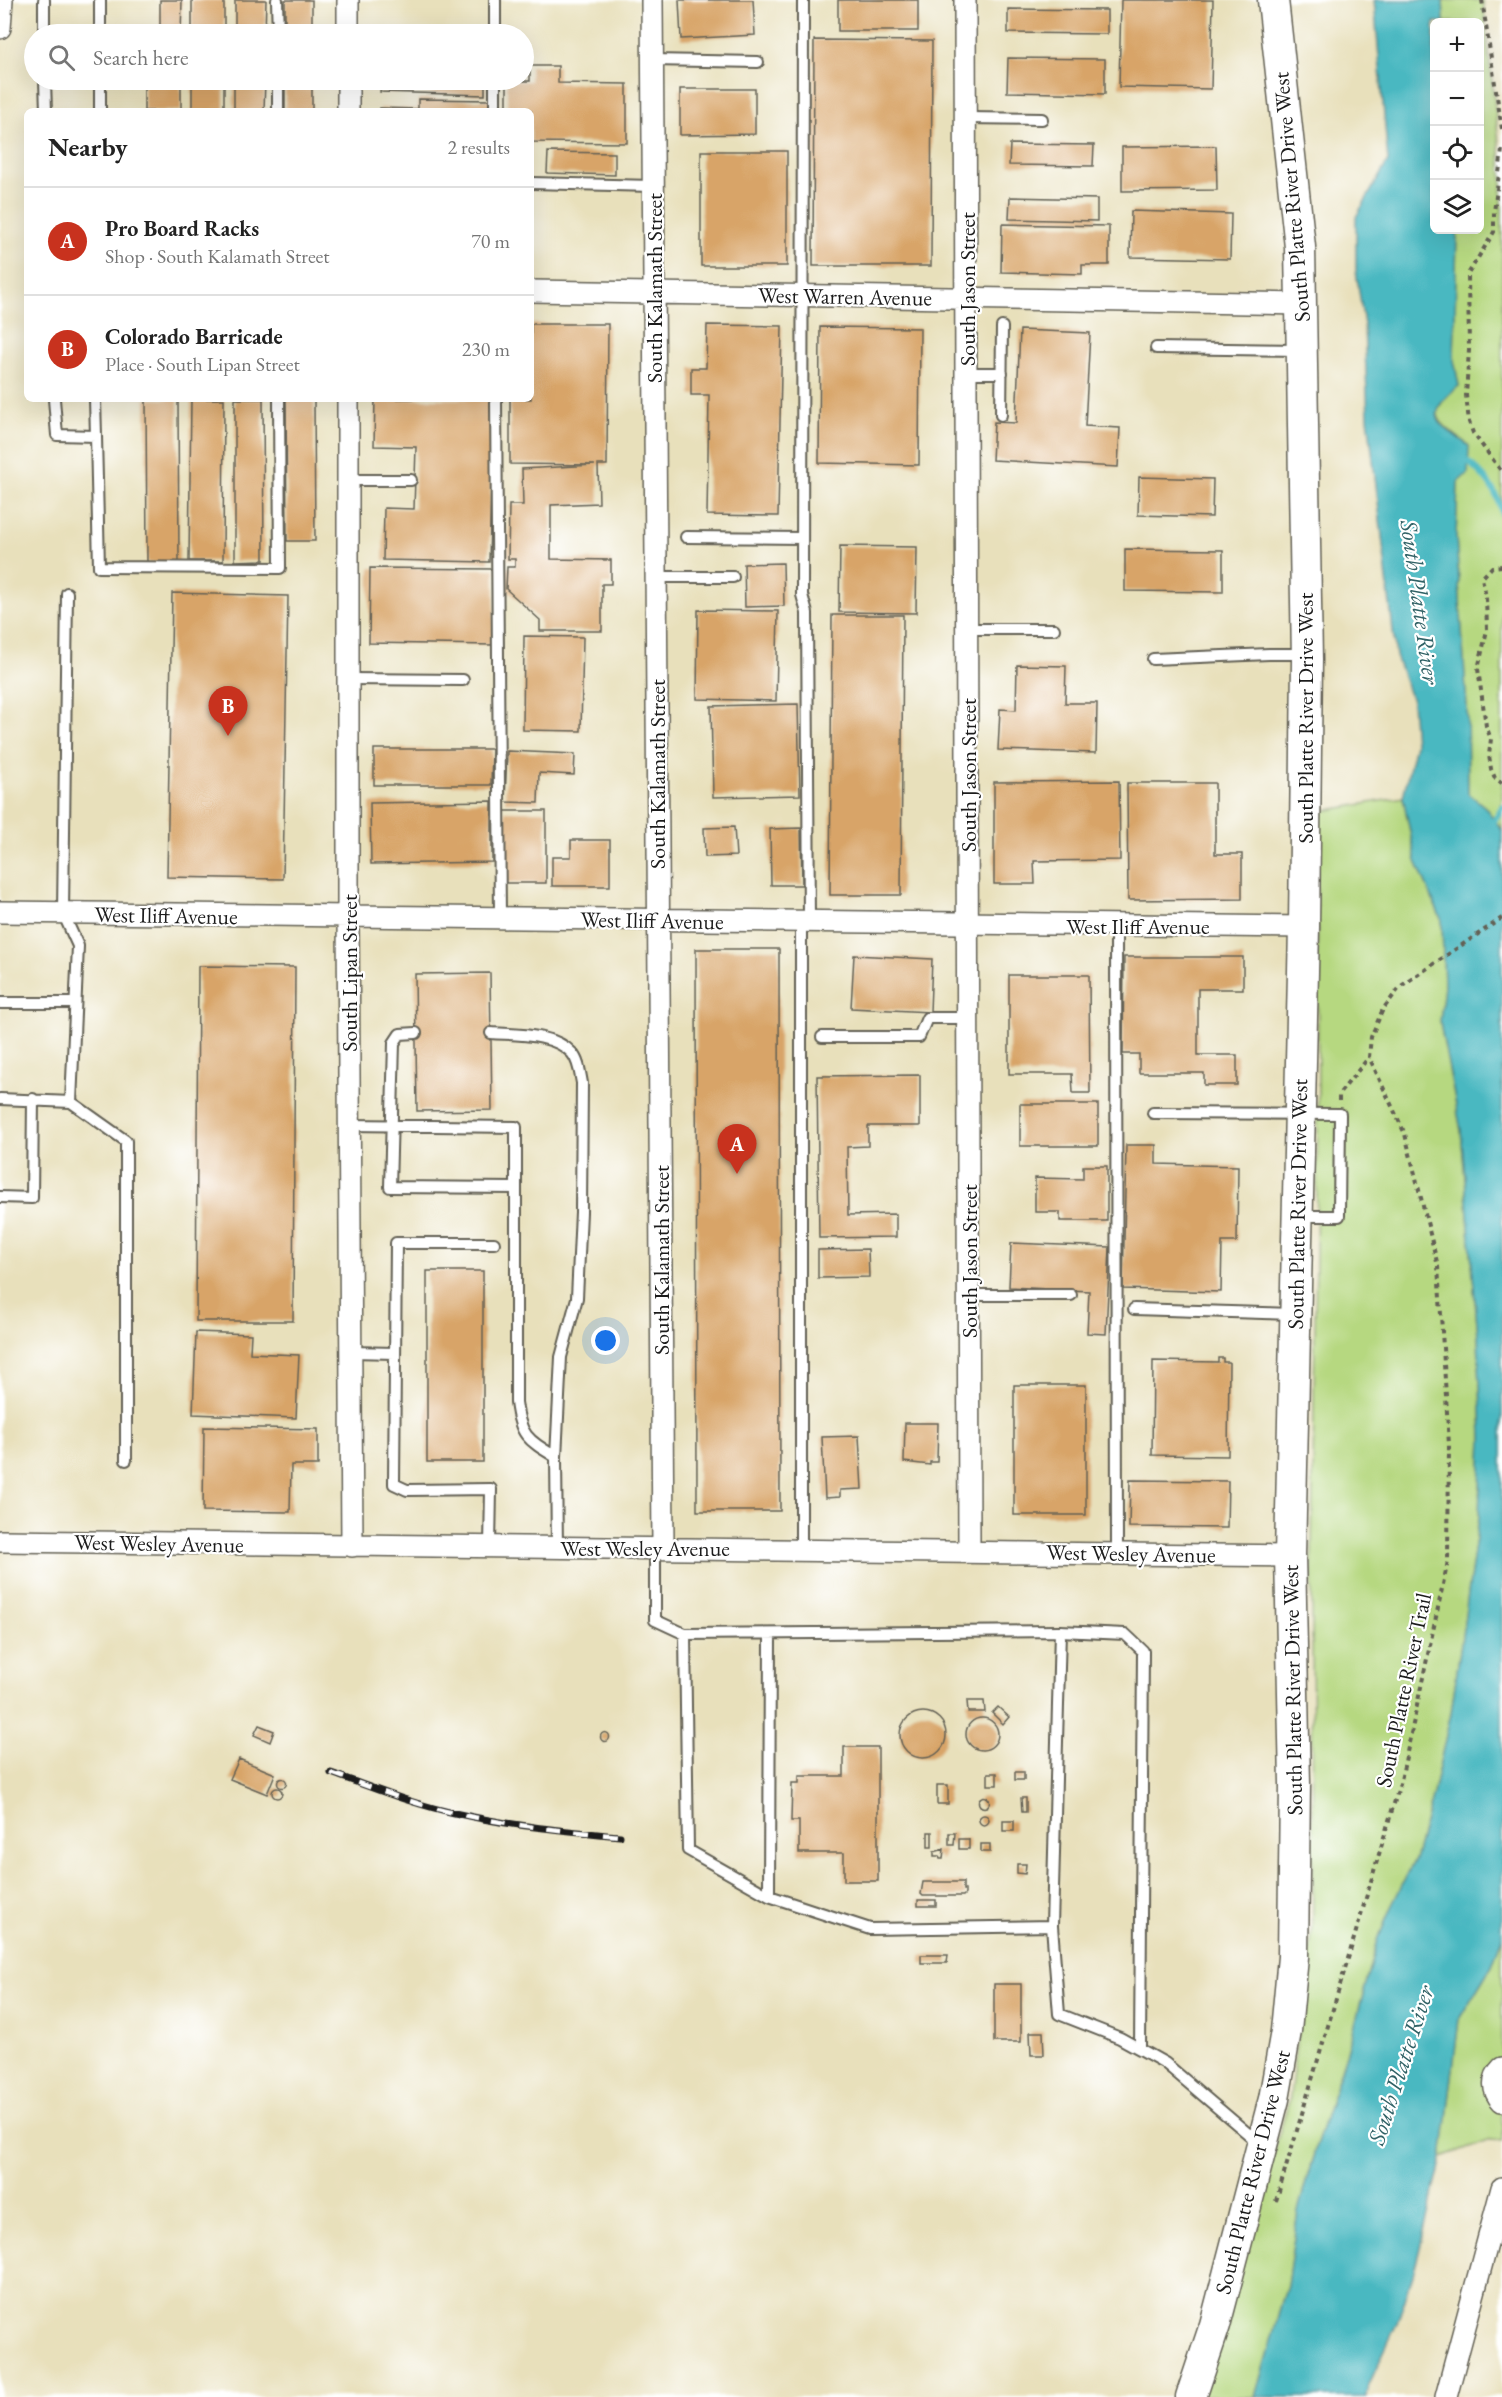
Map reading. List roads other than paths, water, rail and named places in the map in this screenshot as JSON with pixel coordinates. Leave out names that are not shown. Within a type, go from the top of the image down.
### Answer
[{"type":"street","points":[[0,28],[2,0]]},
{"type":"street","points":[[348,0],[348,24]]},
{"type":"street","name":"South Kalamath Street","points":[[652,0],[659,920],[659,1548]]},
{"type":"street","name":"South Jason Street","points":[[965,0],[969,1551]]},
{"type":"street","name":"South Platte River Drive West","points":[[1191,2397],[1215,2325],[1263,2147],[1286,2031],[1293,1957],[1295,1784],[1290,1556],[1304,927],[1306,654],[1302,304],[1295,194],[1273,0]]},
{"type":"street","points":[[348,90],[348,108]]},
{"type":"street","name":"West Warren Avenue","points":[[534,291],[1302,304]]},
{"type":"street","name":"South Lipan Street","points":[[348,402],[348,917],[352,1546]]},
{"type":"street","name":"West Iliff Avenue","points":[[0,912],[968,925],[1304,927]]},
{"type":"street","name":"West Wesley Avenue","points":[[0,1541],[1290,1556]]},
{"type":"street","points":[[1502,2068],[1495,2077],[1494,2084],[1495,2091],[1502,2101]]},
{"type":"street","points":[[1446,2397],[1502,2188]]},
{"type":"lane","points":[[44,0],[44,24]]},
{"type":"lane","points":[[100,0],[100,24]]},
{"type":"lane","points":[[278,0],[278,24]]},
{"type":"lane","points":[[495,0],[495,24]]},
{"type":"lane","points":[[801,1550],[807,613],[802,594],[803,0]]},
{"type":"lane","points":[[652,60],[758,62]]},
{"type":"lane","points":[[45,90],[46,108]]},
{"type":"lane","points":[[100,90],[100,108]]},
{"type":"lane","points":[[278,90],[278,108]]},
{"type":"lane","points":[[495,90],[495,108]]},
{"type":"lane","points":[[966,118],[1042,119]]},
{"type":"lane","points":[[534,183],[653,186]]},
{"type":"lane","points":[[1001,415],[1002,327]]},
{"type":"lane","points":[[1156,348],[1302,350]]},
{"type":"lane","points":[[967,373],[1002,373]]},
{"type":"lane","points":[[54,402],[57,435],[96,436]]},
{"type":"lane","points":[[95,402],[99,567],[280,568],[279,402]]},
{"type":"lane","points":[[496,402],[500,918]]},
{"type":"lane","points":[[348,480],[411,480]]},
{"type":"lane","points":[[686,537],[802,538]]},
{"type":"lane","points":[[656,577],[733,576]]},
{"type":"lane","points":[[67,593],[63,913],[78,946],[70,1102]]},
{"type":"lane","points":[[968,629],[1053,629]]},
{"type":"lane","points":[[1154,659],[1306,654]]},
{"type":"lane","points":[[348,678],[463,680]]},
{"type":"lane","points":[[1116,926],[1117,1553]]},
{"type":"lane","points":[[0,1003],[74,1003]]},
{"type":"lane","points":[[822,1037],[919,1037],[927,1018],[968,1018]]},
{"type":"lane","points":[[416,1033],[400,1034],[394,1043],[390,1187],[516,1188]]},
{"type":"lane","points":[[491,1033],[538,1037],[555,1042],[571,1052],[579,1066],[582,1083],[581,1212],[577,1298],[561,1357],[556,1457],[557,1548]]},
{"type":"lane","points":[[0,1099],[70,1102],[126,1142],[126,1460]]},
{"type":"lane","points":[[0,1197],[32,1198],[33,1099]]},
{"type":"lane","points":[[1153,1113],[1340,1114],[1339,1216],[1297,1216]]},
{"type":"lane","points":[[350,1125],[516,1127],[516,1402],[519,1425],[532,1443],[556,1457]]},
{"type":"lane","points":[[490,1547],[491,1489],[407,1490],[394,1484],[396,1243],[494,1243]]},
{"type":"lane","points":[[969,1295],[1071,1295]]},
{"type":"lane","points":[[1134,1310],[1295,1314]]},
{"type":"lane","points":[[351,1352],[395,1353]]},
{"type":"lane","points":[[659,1548],[655,1620],[685,1635],[1060,1631],[1125,1634],[1143,1652],[1140,2049]]},
{"type":"lane","points":[[1060,1631],[1052,1926],[1059,2014],[1120,2038],[1165,2063],[1263,2147]]},
{"type":"lane","points":[[769,1896],[770,1634]]},
{"type":"lane","points":[[685,1635],[688,1850],[769,1896],[870,1929],[1052,1926]]},
{"type":"water","name":"South Platte River","points":[[1374,0],[1443,0],[1444,18],[1430,18],[1430,234],[1457,234],[1454,360],[1459,386],[1441,403],[1437,414],[1438,420],[1444,427],[1469,446],[1468,473],[1458,482],[1456,537],[1467,708],[1468,793],[1485,807],[1502,830],[1502,1937],[1492,1965],[1459,2019],[1442,2158],[1413,2275],[1397,2323],[1367,2389],[1366,2397],[1255,2397],[1287,2285],[1298,2211],[1315,2150],[1351,2039],[1378,1940],[1391,1907],[1416,1857],[1433,1794],[1451,1713],[1479,1517],[1482,1437],[1478,1336],[1461,1130],[1440,1023],[1444,986],[1442,921],[1416,861],[1403,797],[1415,744],[1412,701],[1396,656],[1368,417],[1364,325],[1356,271],[1356,217],[1388,161]]},
{"type":"waterway","points":[[1463,458],[1477,470],[1493,490],[1502,515]]},
{"type":"waterway","points":[[1492,825],[1502,807]]},
{"type":"railway","points":[[331,1773],[410,1801],[459,1814],[519,1825],[620,1836]]},
{"type":"place","name":"Colorado Barricade","points":[[228,736]]},
{"type":"place","name":"Pro Board Racks","points":[[737,1174]]}]
